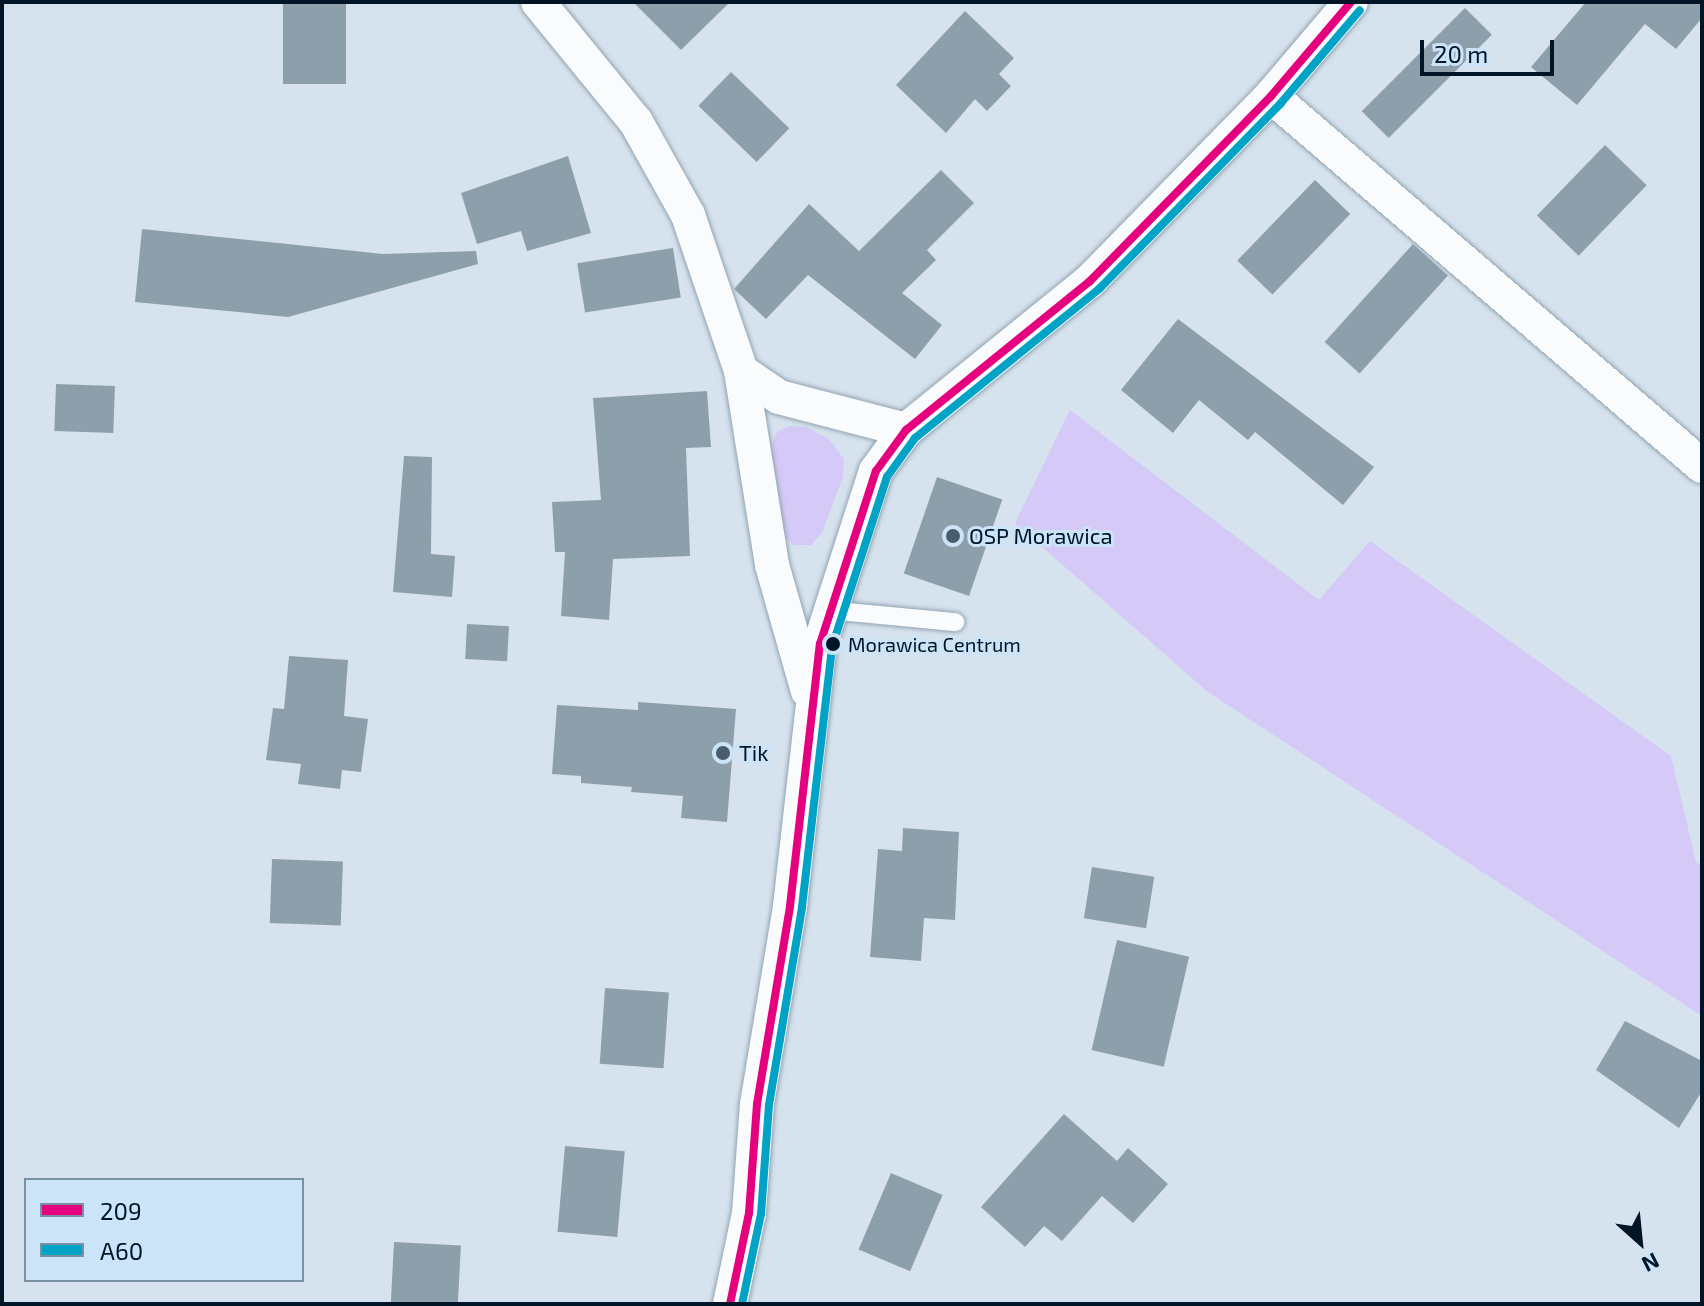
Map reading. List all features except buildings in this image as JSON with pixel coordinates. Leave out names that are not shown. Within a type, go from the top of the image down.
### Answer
[{"type":"street","points":[[538,2],[636,122],[688,215],[741,371],[772,565],[813,711]]},
{"type":"street","points":[[730,1304],[749,1213],[757,1104],[790,906],[827,610],[876,471],[906,430],[1090,281],[1271,96],[1351,2]]},
{"type":"street","points":[[1271,96],[1702,466]]},
{"type":"street","points":[[741,371],[779,397],[906,430]]},
{"type":"lane","points":[[827,610],[955,622]]},
{"type":"shaded area","points":[[1070,410],[1319,600],[1370,541],[1671,756],[1696,862],[1702,866],[1702,1016],[1208,692],[1015,523]]},
{"type":"shaded area","points":[[790,426],[807,427],[829,439],[844,459],[843,477],[822,533],[811,545],[793,545],[782,534],[767,451],[778,431]]},
{"type":"transit line","name":"209","points":[[730,1304],[749,1213],[757,1104],[790,906],[820,644],[876,471],[906,430],[1090,281],[1271,96],[1351,2]]},
{"type":"transit line","name":"A60","points":[[742,1304],[761,1214],[769,1105],[802,907],[832,647],[887,477],[915,438],[1099,289],[1280,104],[1360,10]]},
{"type":"place","name":"OSP Morawica","points":[[953,536]]},
{"type":"place","name":"Morawica Centrum","points":[[833,644]]},
{"type":"place","name":"Tik","points":[[723,753]]}]
